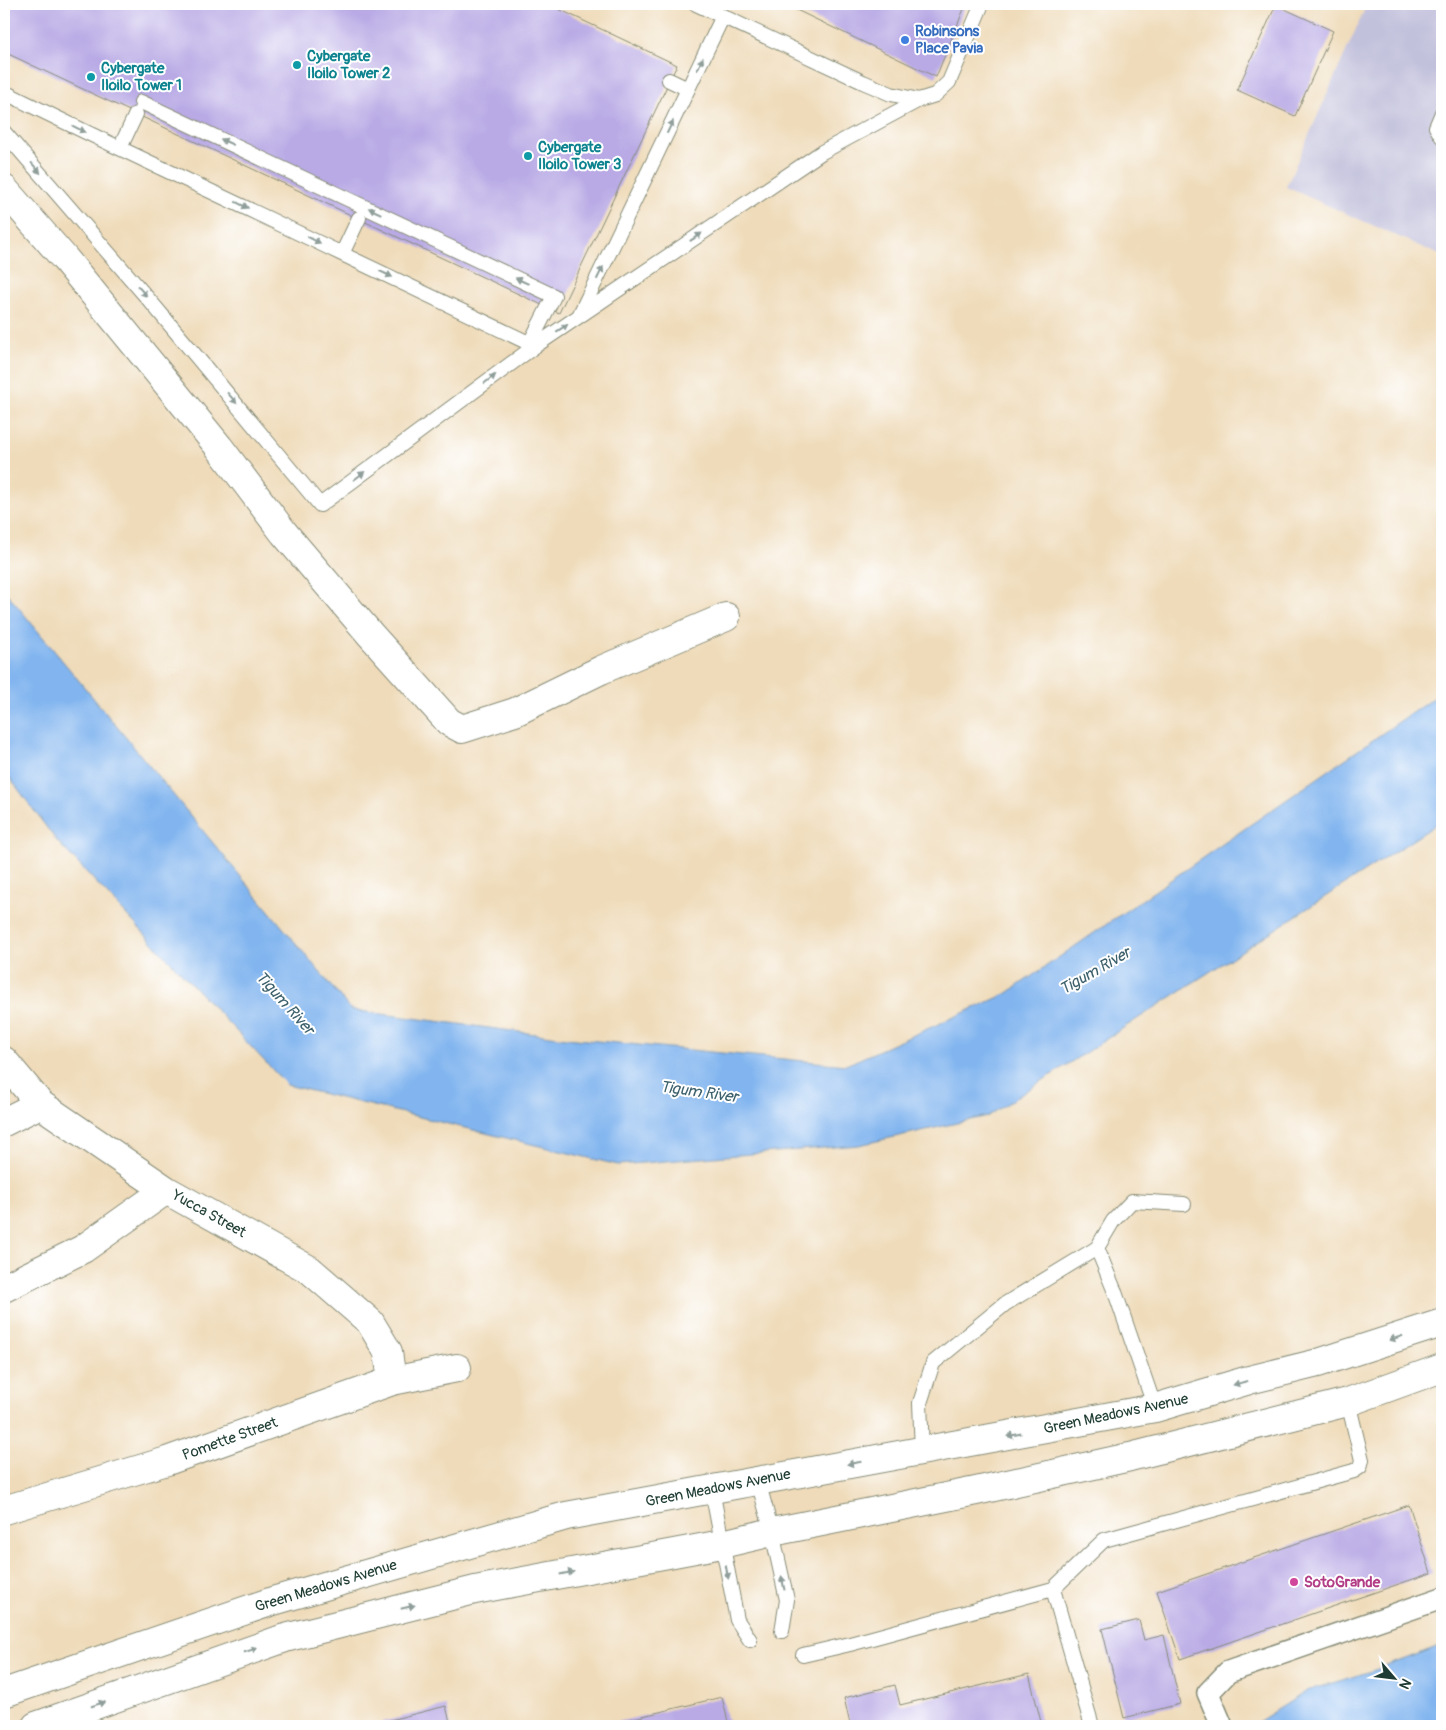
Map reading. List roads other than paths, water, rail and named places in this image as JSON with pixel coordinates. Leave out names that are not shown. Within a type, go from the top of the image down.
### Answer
[{"type":"street","points":[[4,189],[65,259],[207,432],[284,533],[370,634],[449,722],[462,729],[515,712],[601,670],[726,617]]},
{"type":"street","name":"Yucca Street","points":[[4,1061],[40,1104],[166,1190],[310,1270],[370,1322],[388,1352],[392,1381]]},
{"type":"street","points":[[4,1122],[40,1104]]},
{"type":"street","points":[[4,1288],[83,1249],[166,1190]]},
{"type":"street","name":"Green Meadows Avenue","points":[[4,1693],[273,1601],[566,1516],[1155,1408],[1249,1380],[1318,1363],[1442,1323]]},
{"type":"street","name":"Pomette Street","points":[[4,1510],[167,1461],[392,1381],[457,1368]]},
{"type":"street","points":[[36,1726],[284,1638],[475,1590],[722,1544],[772,1532],[976,1491],[1130,1456],[1348,1402],[1442,1368]]},
{"type":"street","points":[[1222,1726],[1208,1693],[1228,1672],[1442,1598]]},
{"type":"lane","points":[[696,4],[884,91],[919,100]]},
{"type":"lane","points":[[4,132],[156,308],[320,505],[532,345],[578,317],[822,152],[919,100],[935,95],[949,82],[982,4]]},
{"type":"lane","points":[[578,317],[723,16]]},
{"type":"lane","points":[[669,80],[688,89]]},
{"type":"lane","points":[[4,92],[532,345]]},
{"type":"lane","points":[[120,148],[139,108],[554,296],[532,345]]},
{"type":"lane","points":[[1442,113],[1436,127],[1442,137]]},
{"type":"lane","points":[[342,254],[359,218]]},
{"type":"lane","points":[[922,1451],[920,1403],[933,1363],[1005,1304],[1097,1248],[1113,1221],[1132,1201],[1184,1204]]},
{"type":"lane","points":[[1097,1248],[1115,1292],[1155,1408]]},
{"type":"lane","points":[[803,1655],[850,1644],[1053,1588],[1104,1540],[1354,1471],[1360,1467],[1362,1460],[1348,1402]]},
{"type":"lane","points":[[758,1480],[787,1600],[782,1631]]},
{"type":"lane","points":[[712,1490],[736,1620],[750,1640]]},
{"type":"lane","points":[[1053,1588],[1092,1726]]},
{"type":"water","name":"Tigum River","points":[[4,590],[351,1010],[566,1038],[846,1065],[1006,994],[1442,692],[1442,819],[1431,828],[988,1116],[859,1145],[618,1165],[287,1085],[56,840],[4,770]]},
{"type":"water","points":[[1442,1645],[1442,1726],[1259,1726],[1258,1722],[1307,1691],[1384,1667]]},
{"type":"place","name":"Robinsons Place Pavia","points":[[905,40]]},
{"type":"place","name":"Cybergate Iloilo Tower 2","points":[[297,65]]},
{"type":"place","name":"Cybergate Iloilo Tower 1","points":[[91,77]]},
{"type":"place","name":"Cybergate Iloilo Tower 3","points":[[528,156]]},
{"type":"place","name":"SotoGrande","points":[[1294,1582]]}]
